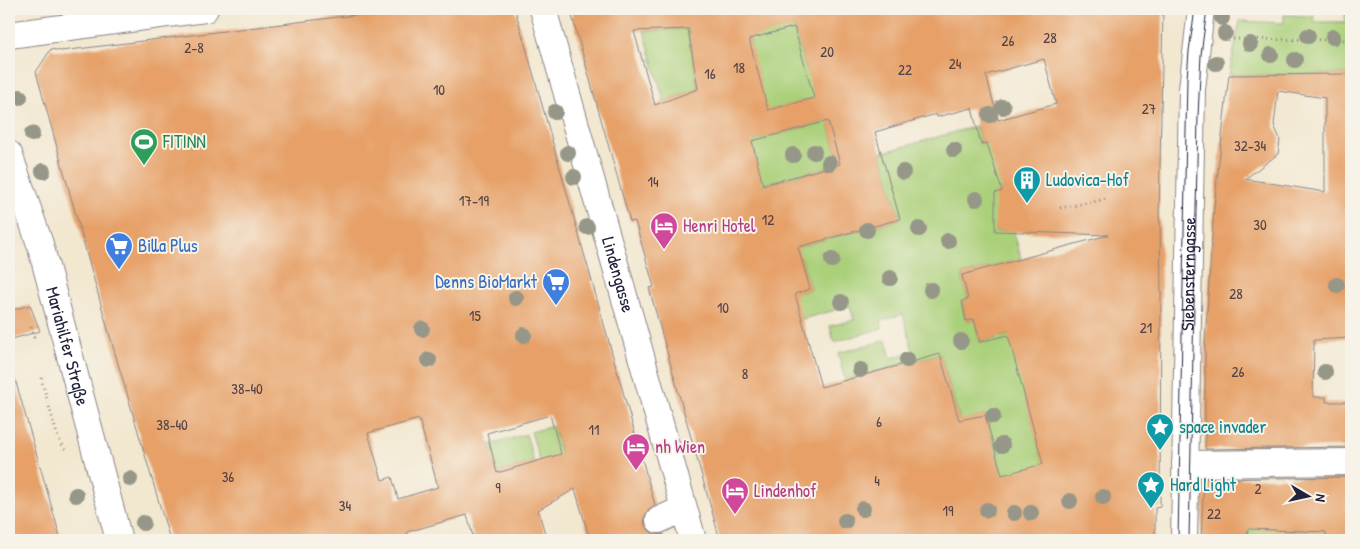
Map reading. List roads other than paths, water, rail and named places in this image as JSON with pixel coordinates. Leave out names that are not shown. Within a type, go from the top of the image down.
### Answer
[{"type":"street","points":[[9,35],[205,9]]},
{"type":"street","name":"Lindengasse","points":[[543,9],[692,540]]},
{"type":"street","name":"Siebensterngasse","points":[[1184,540],[1192,89],[1201,9]]},
{"type":"street","name":"Mariahilfer Straße","points":[[9,154],[40,244],[119,540]]},
{"type":"street","points":[[1185,464],[1351,462]]},
{"type":"street","points":[[659,520],[683,509]]},
{"type":"tram line","points":[[1178,540],[1187,78],[1195,9]]},
{"type":"tram line","points":[[1189,540],[1198,116],[1201,55],[1207,9]]},
{"type":"place","name":"FITINN","points":[[144,166]]},
{"type":"place","name":"Ludovica-Hof","points":[[1027,204]]},
{"type":"place","name":"Henri Hotel","points":[[664,250]]},
{"type":"place","name":"Billa Plus","points":[[119,270]]},
{"type":"place","name":"Denns BioMarkt","points":[[556,306]]},
{"type":"place","name":"space invader","points":[[1160,451]]},
{"type":"place","name":"nh Wien","points":[[636,471]]},
{"type":"place","name":"Hard Light","points":[[1151,509]]},
{"type":"place","name":"Lindenhof","points":[[735,515]]}]
